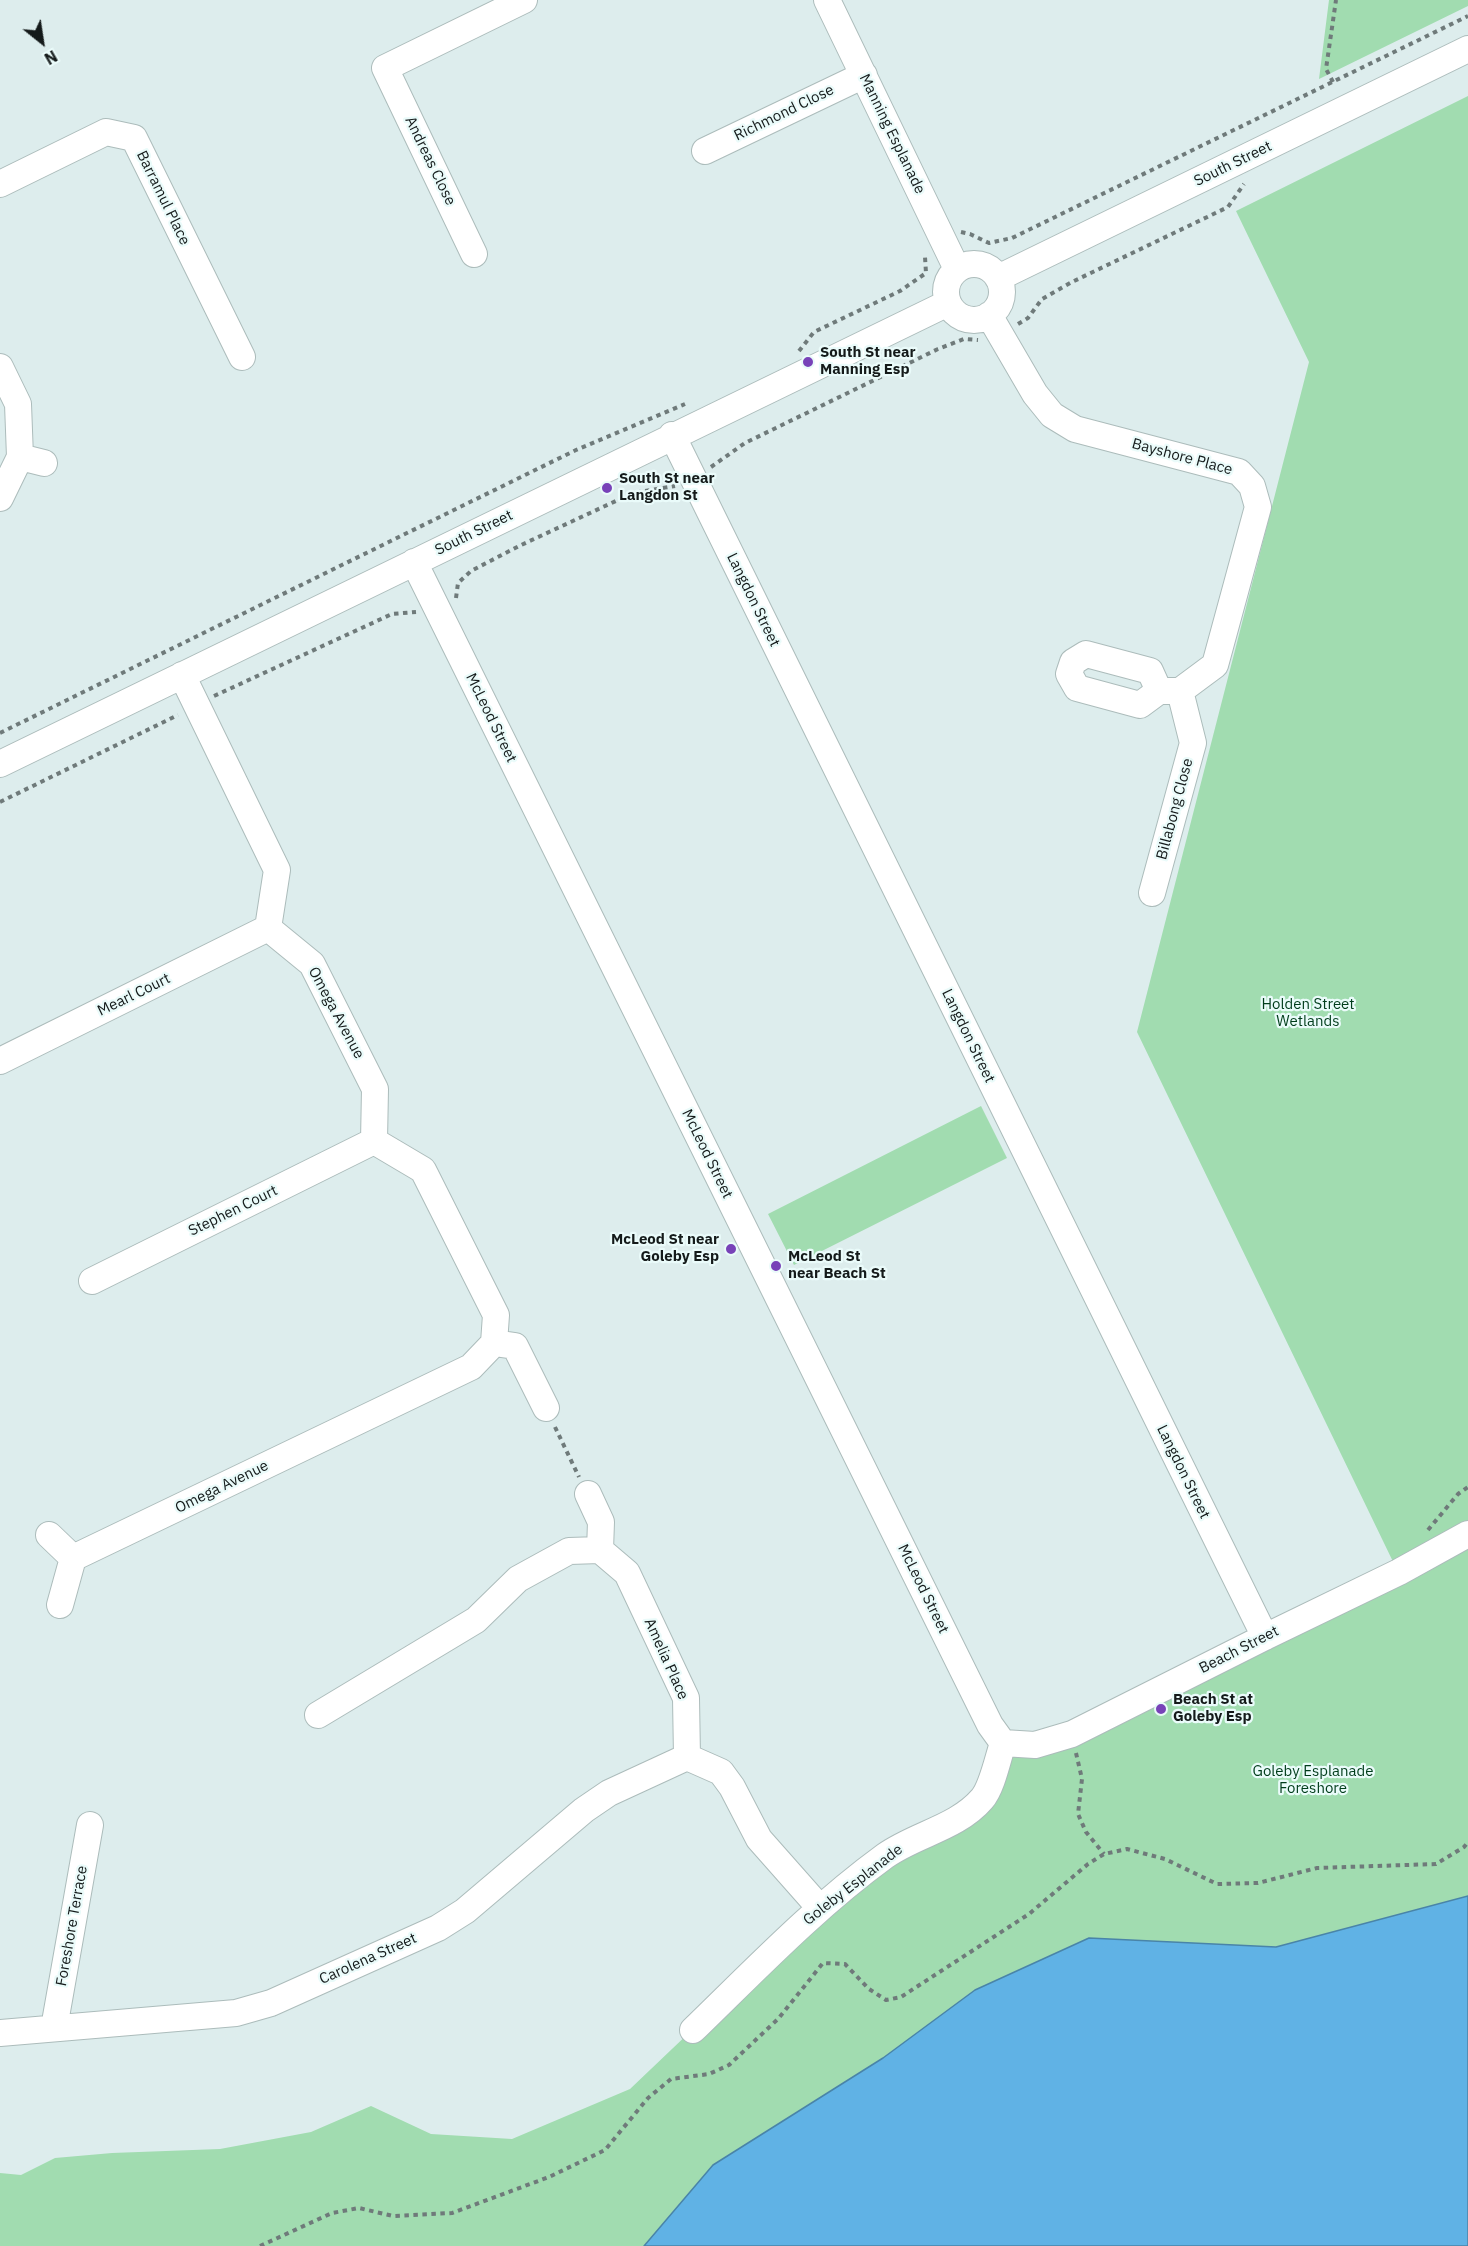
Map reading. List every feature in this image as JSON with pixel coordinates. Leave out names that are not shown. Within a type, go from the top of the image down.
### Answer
[{"type":"street","name":"Andreas Close","points":[[474,254],[385,68],[524,0]]},
{"type":"street","name":"Manning Esplanade","points":[[827,0],[957,268]]},
{"type":"street","name":"South Street","points":[[998,278],[1468,49]]},
{"type":"street","name":"Richmond Close","points":[[705,151],[864,75]]},
{"type":"street","name":"Barramul Place","points":[[0,184],[106,132],[134,138],[242,357]]},
{"type":"street","points":[[966,264],[980,264],[989,268],[998,278],[1001,297],[994,325],[980,319],[970,320],[961,317],[948,303],[945,292],[947,282],[957,268],[966,264]]},
{"type":"street","name":"South Street","points":[[0,764],[672,435],[948,303]]},
{"type":"street","name":"Bayshore Place","points":[[994,325],[1035,394],[1052,415],[1076,429],[1239,472],[1252,486],[1258,507],[1215,665],[1170,691]]},
{"type":"street","points":[[0,367],[18,404],[32,460],[0,498]]},
{"type":"street","name":"Langdon Street","points":[[672,435],[1265,1637]]},
{"type":"street","name":"McLeod Street","points":[[414,562],[984,1714],[1003,1743]]},
{"type":"street","points":[[182,675],[277,870],[268,928]]},
{"type":"street","name":"Billabong Close","points":[[1152,893],[1193,743],[1170,691]]},
{"type":"street","name":"Mearl Court","points":[[0,1061],[268,928]]},
{"type":"street","name":"Omega Avenue","points":[[268,928],[312,964],[375,1089],[374,1141]]},
{"type":"street","points":[[374,1141],[423,1170],[496,1315],[494,1343],[515,1346],[546,1408]]},
{"type":"street","name":"Stephen Court","points":[[92,1281],[374,1141]]},
{"type":"street","name":"Omega Avenue","points":[[72,1558],[471,1367],[494,1343]]},
{"type":"street","points":[[318,1715],[476,1620],[518,1579],[569,1551],[600,1550],[601,1522],[588,1494]]},
{"type":"street","name":"Beach Street","points":[[1003,1743],[1035,1745],[1072,1734],[1399,1572],[1468,1534]]},
{"type":"street","points":[[49,1535],[72,1558],[60,1605]]},
{"type":"street","name":"Amelia Place","points":[[600,1550],[627,1573],[686,1698],[687,1757]]},
{"type":"street","name":"Goleby Esplanade","points":[[693,2030],[820,1908],[887,1855],[965,1816],[985,1796],[1003,1743]]},
{"type":"street","points":[[687,1757],[721,1772],[732,1787],[759,1839],[820,1908]]},
{"type":"street","name":"Carolena Street","points":[[0,2033],[236,2013],[271,2003],[438,1928],[465,1911],[584,1810],[609,1793],[687,1757]]},
{"type":"street","name":"Foreshore Terrace","points":[[54,2028],[90,1825]]},
{"type":"path","points":[[1333,82],[1326,69],[1336,0]]},
{"type":"path","points":[[793,359],[814,333],[900,291],[926,273],[925,251],[961,232],[989,243],[1012,238],[1468,16]]},
{"type":"path","points":[[0,802],[196,705],[392,614],[437,609],[458,597],[458,583],[471,571],[633,493],[677,486],[707,470],[745,443],[938,349],[964,339],[984,340],[994,325],[1028,318],[1042,299],[1072,282],[1228,207],[1243,184],[1254,179]]},
{"type":"path","points":[[0,733],[576,450],[694,400]]},
{"type":"path","points":[[546,1408],[588,1494]]},
{"type":"path","points":[[1072,1734],[1082,1779],[1078,1814],[1086,1832],[1104,1854]]},
{"type":"path","points":[[260,2246],[332,2213],[359,2208],[393,2216],[452,2213],[549,2177],[605,2150],[648,2098],[671,2079],[709,2074],[729,2065],[778,2019],[823,1963],[845,1964],[869,1989],[886,2000],[901,1997],[1029,1914],[1088,1864],[1104,1854],[1127,1848],[1165,1859],[1217,1884],[1258,1883],[1317,1868],[1436,1864],[1464,1847],[1468,1842]]},
{"type":"green space","points":[[1329,0],[1468,0],[1468,6],[1319,79]]},
{"type":"green space","points":[[1468,96],[1468,2246],[0,2246],[0,2173],[21,2175],[55,2158],[112,2153],[220,2149],[311,2132],[371,2106],[431,2134],[512,2139],[630,2089],[820,1908],[965,1816],[1003,1743],[1035,1745],[1398,1572],[1137,1032],[1309,362],[1236,211]]},
{"type":"green space","points":[[981,1106],[1007,1158],[794,1265],[768,1214]]},
{"type":"water","points":[[1468,1896],[1468,2246],[644,2246],[713,2165],[883,2058],[975,1990],[1089,1938],[1276,1947]]},
{"type":"place","name":"South St near Manning Esp","points":[[808,362]]},
{"type":"place","name":"South St near Langdon St","points":[[607,488]]},
{"type":"place","name":"McLeod St near Goleby Esp","points":[[731,1249]]},
{"type":"place","name":"McLeod St near Beach St","points":[[776,1266]]},
{"type":"place","name":"Beach St at Goleby Esp","points":[[1161,1709]]},
{"type":"park label","name":"Holden Street Wetlands","points":[[1308,1014]]},
{"type":"park label","name":"Goleby Esplanade Foreshore","points":[[1313,1780]]}]
